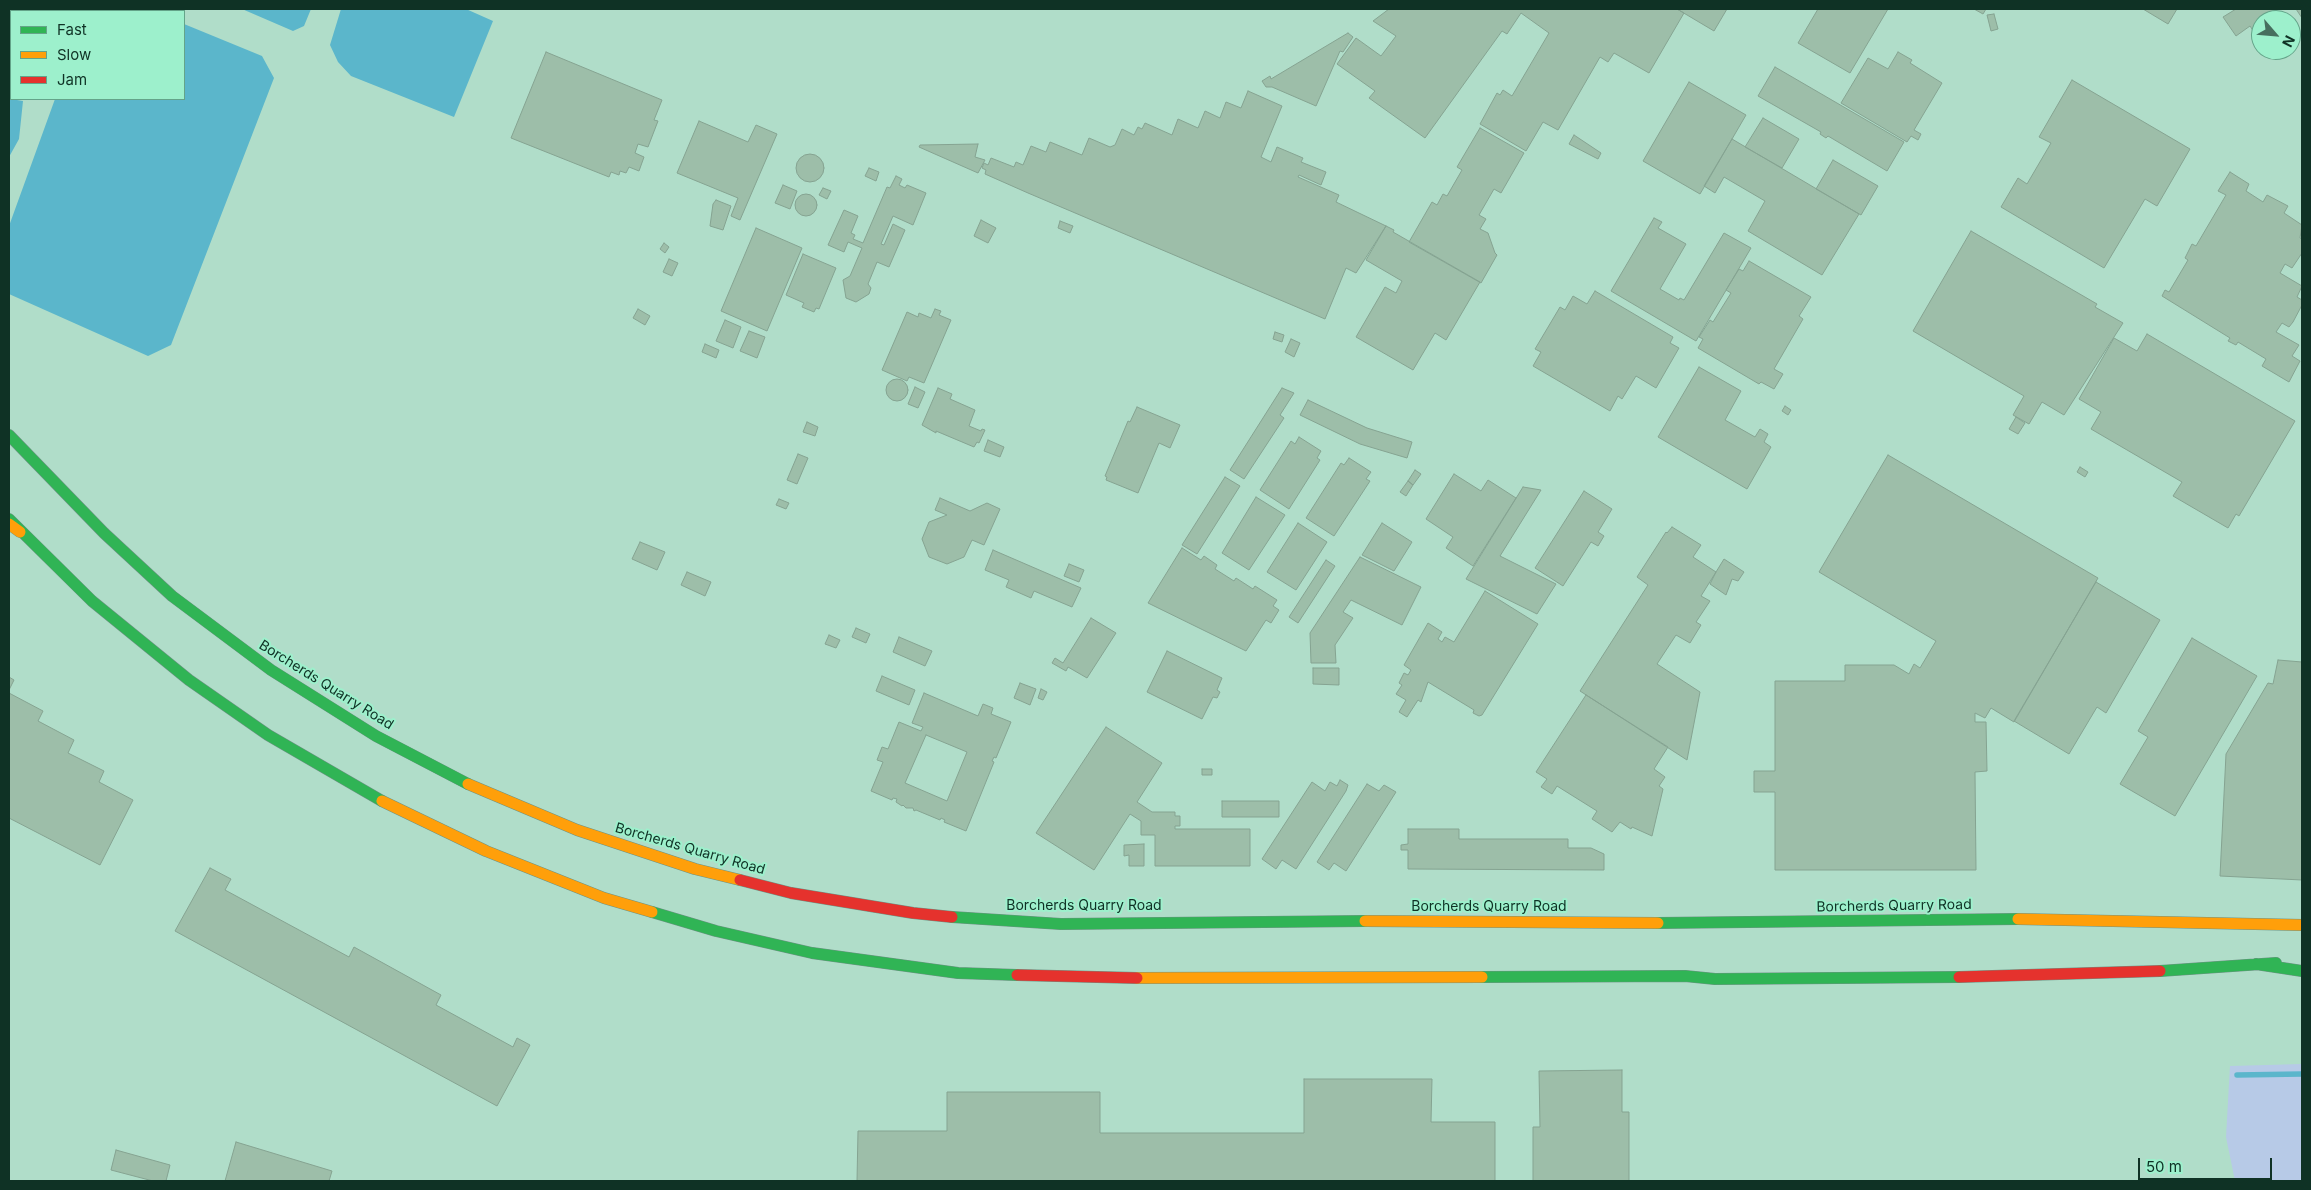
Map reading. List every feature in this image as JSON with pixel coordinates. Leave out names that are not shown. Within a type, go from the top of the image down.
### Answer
[{"type":"main road","name":"Borcherds Quarry Road","points":[[9,435],[115,543],[172,596],[271,670],[362,727],[464,782],[578,830],[695,869],[791,893],[913,913],[1053,924],[1326,921],[1714,923],[2008,919],[2302,924]]},
{"type":"main road","points":[[9,519],[20,532]]},
{"type":"main road","points":[[9,524],[130,634],[196,684],[268,735],[398,810],[508,861],[613,901],[716,931],[804,951],[926,969],[1065,978],[1684,976],[1715,979],[1973,976],[2157,972],[2302,962]]},
{"type":"main road","points":[[2256,964],[2302,971]]},
{"type":"shaded area","points":[[2302,1064],[2302,1181],[2235,1181],[2226,1137],[2230,1066]]},
{"type":"water","points":[[9,9],[70,9],[10,10],[9,46]]},
{"type":"water","points":[[146,9],[149,10],[109,10]]},
{"type":"water","points":[[242,9],[311,9],[304,26],[293,31]]},
{"type":"water","points":[[341,9],[466,9],[493,21],[454,117],[351,76],[338,62],[330,45]]},
{"type":"water","points":[[185,24],[262,56],[274,78],[171,345],[148,356],[9,294],[9,226],[55,100],[185,100]]},
{"type":"water","points":[[9,90],[10,100],[23,101],[19,139],[9,157]]},
{"type":"building","points":[[1389,9],[1677,9],[1684,13],[1649,73],[1614,53],[1608,62],[1600,57],[1558,130],[1543,122],[1526,151],[1480,124],[1497,93],[1500,95],[1503,90],[1512,96],[1549,33],[1521,13],[1507,34],[1502,31],[1425,138],[1369,98],[1375,91],[1337,64],[1356,38],[1381,56],[1396,36],[1373,21]]},
{"type":"building","points":[[1677,9],[1727,9],[1714,31]]},
{"type":"building","points":[[1818,9],[1888,9],[1850,73],[1798,43]]},
{"type":"building","points":[[1974,9],[1986,9],[1983,14]]},
{"type":"building","points":[[2143,9],[2177,9],[2168,24]]},
{"type":"building","points":[[2236,9],[2277,9],[2251,10],[2251,28],[2250,26],[2236,36],[2223,17]]},
{"type":"building","points":[[1994,14],[1998,29],[1991,31],[1987,15]]},
{"type":"building","points":[[1348,33],[1353,37],[1343,52],[1340,51],[1316,106],[1272,87],[1266,87],[1262,81],[1270,76],[1271,79]]},
{"type":"building","points":[[546,52],[662,100],[654,120],[658,121],[648,147],[638,144],[635,153],[644,157],[639,171],[629,167],[626,173],[620,171],[619,175],[611,172],[609,177],[511,138]]},
{"type":"building","points":[[1898,52],[1912,60],[1910,63],[1942,83],[1914,130],[1921,134],[1918,140],[1911,136],[1907,142],[1841,103],[1868,58],[1888,69]]},
{"type":"building","points":[[1775,67],[1904,142],[1887,171],[1828,136],[1826,138],[1820,134],[1821,132],[1758,96]]},
{"type":"building","points":[[2072,80],[2190,149],[2157,206],[2145,199],[2104,268],[2001,207],[2018,178],[2027,184],[2051,143],[2039,137]]},
{"type":"building","points":[[1689,82],[1746,115],[1700,194],[1643,161]]},
{"type":"building","points":[[1248,91],[1282,106],[1261,157],[1271,162],[1277,147],[1303,158],[1301,162],[1326,172],[1321,185],[1299,175],[1298,177],[1339,195],[1336,202],[1386,226],[1356,273],[1346,268],[1325,319],[1028,193],[985,174],[986,170],[982,168],[984,163],[988,165],[991,158],[1014,167],[1016,162],[1023,165],[1031,146],[1046,152],[1050,142],[1082,155],[1089,138],[1110,147],[1115,145],[1122,129],[1134,135],[1138,127],[1142,129],[1145,123],[1172,135],[1178,119],[1198,128],[1205,111],[1220,118],[1226,102],[1241,108]]},
{"type":"building","points":[[1763,118],[1799,139],[1782,168],[1745,147]]},
{"type":"building","points":[[699,121],[748,142],[756,125],[777,134],[740,220],[731,216],[738,198],[677,173]]},
{"type":"building","points":[[1480,128],[1524,153],[1501,193],[1494,189],[1479,215],[1486,219],[1480,229],[1488,233],[1497,255],[1481,283],[1409,242],[1432,202],[1437,205],[1443,194],[1447,196],[1462,170],[1457,167]]},
{"type":"building","points":[[1574,135],[1601,153],[1598,159],[1569,144]]},
{"type":"building","points":[[1732,139],[1859,214],[1822,275],[1748,231],[1765,201],[1724,177],[1715,193],[1704,186]]},
{"type":"building","points":[[978,144],[975,157],[985,160],[978,173],[919,147],[920,145]]},
{"type":"building","points":[[810,154],[820,158],[824,168],[820,178],[810,182],[800,178],[796,168],[800,158]]},
{"type":"building","points":[[1833,160],[1878,186],[1861,215],[1816,189]]},
{"type":"building","points":[[869,168],[879,172],[876,181],[865,176]]},
{"type":"building","points":[[2230,172],[2249,184],[2246,191],[2263,202],[2267,195],[2288,206],[2284,213],[2302,225],[2300,238],[2302,239],[2302,253],[2292,268],[2285,264],[2280,273],[2302,286],[2297,297],[2302,300],[2302,305],[2293,322],[2289,327],[2282,323],[2276,332],[2299,345],[2292,356],[2300,361],[2289,382],[2262,366],[2266,359],[2238,342],[2236,345],[2228,341],[2230,338],[2162,296],[2165,290],[2169,292],[2188,260],[2185,258],[2192,244],[2196,246],[2226,195],[2218,191]]},
{"type":"building","points":[[896,176],[902,179],[899,185],[905,188],[907,185],[926,193],[913,225],[893,216],[881,244],[884,245],[893,224],[905,230],[889,267],[877,262],[868,284],[871,288],[869,294],[856,302],[846,298],[843,280],[850,276],[862,248],[848,242],[844,252],[828,245],[844,210],[858,216],[851,233],[855,235],[853,239],[863,243],[887,187],[890,188]]},
{"type":"building","points":[[783,185],[797,191],[790,209],[775,203]]},
{"type":"building","points":[[823,188],[831,191],[827,199],[819,195]]},
{"type":"building","points":[[806,194],[814,197],[817,205],[814,213],[806,216],[798,213],[795,205],[798,197]]},
{"type":"building","points":[[716,200],[731,206],[723,230],[710,226],[713,204]]},
{"type":"building","points":[[1654,218],[1662,222],[1658,228],[1686,244],[1660,289],[1679,300],[1680,298],[1684,300],[1724,233],[1751,248],[1696,341],[1611,291]]},
{"type":"building","points":[[981,220],[996,228],[988,243],[974,236]]},
{"type":"building","points":[[1060,221],[1073,226],[1070,233],[1058,228]]},
{"type":"building","points":[[1386,226],[1394,230],[1393,232],[1480,282],[1446,340],[1435,333],[1413,370],[1356,337],[1385,287],[1396,293],[1402,281],[1366,260]]},
{"type":"building","points":[[756,228],[802,248],[767,331],[721,311]]},
{"type":"building","points":[[1971,231],[2097,304],[2095,307],[2123,323],[2064,415],[2042,402],[2029,424],[2013,415],[2024,396],[1913,331]]},
{"type":"building","points":[[664,243],[669,247],[665,253],[660,249]]},
{"type":"building","points":[[803,254],[836,268],[819,309],[816,308],[814,312],[802,307],[804,303],[786,295]]},
{"type":"building","points":[[669,259],[678,263],[672,276],[663,272]]},
{"type":"building","points":[[1749,261],[1811,297],[1799,316],[1803,319],[1774,369],[1783,374],[1774,389],[1761,382],[1759,384],[1698,348],[1703,339],[1699,337],[1710,320],[1713,322],[1731,293],[1726,290],[1739,269],[1743,271]]},
{"type":"building","points":[[1595,291],[1673,337],[1670,343],[1679,348],[1656,388],[1636,376],[1622,399],[1618,396],[1610,411],[1533,366],[1541,352],[1535,349],[1560,307],[1565,310],[1573,296],[1587,304]]},
{"type":"building","points":[[638,309],[650,316],[645,325],[633,318]]},
{"type":"building","points":[[935,309],[941,311],[939,315],[951,320],[924,383],[909,377],[907,381],[882,370],[907,312],[918,317],[919,313],[931,318]]},
{"type":"building","points":[[725,320],[741,327],[733,348],[716,341]]},
{"type":"building","points":[[749,331],[765,337],[757,358],[740,351]]},
{"type":"building","points":[[1275,332],[1284,335],[1282,342],[1273,339]]},
{"type":"building","points":[[2147,334],[2295,421],[2239,516],[2236,514],[2228,528],[2173,496],[2182,482],[2091,429],[2101,412],[2079,399],[2114,338],[2137,351]]},
{"type":"building","points":[[1291,339],[1300,343],[1294,357],[1285,352]]},
{"type":"building","points":[[705,344],[719,350],[716,358],[702,352]]},
{"type":"building","points":[[1699,367],[1741,391],[1725,420],[1755,437],[1760,429],[1768,434],[1764,442],[1771,447],[1747,489],[1658,437]]},
{"type":"building","points":[[897,379],[905,382],[908,390],[905,398],[897,401],[889,398],[886,390],[889,382]]},
{"type":"building","points":[[915,387],[925,392],[918,408],[908,404]]},
{"type":"building","points":[[938,388],[952,394],[950,399],[975,410],[969,426],[981,431],[982,429],[985,430],[979,443],[977,442],[974,447],[936,431],[936,433],[922,425]]},
{"type":"building","points":[[1282,388],[1294,393],[1280,415],[1284,418],[1244,479],[1230,470]]},
{"type":"building","points":[[1308,400],[1367,428],[1412,442],[1407,458],[1360,444],[1300,415]]},
{"type":"building","points":[[1785,406],[1791,410],[1788,415],[1782,411]]},
{"type":"building","points":[[1137,407],[1180,425],[1170,448],[1159,443],[1138,493],[1106,480],[1107,477],[1105,476],[1128,421],[1130,422]]},
{"type":"building","points":[[2016,417],[2025,423],[2018,434],[2009,429]]},
{"type":"building","points":[[807,422],[818,427],[815,436],[803,432]]},
{"type":"building","points":[[1299,437],[1321,451],[1317,458],[1320,460],[1289,509],[1260,490],[1291,441],[1295,444]]},
{"type":"building","points":[[988,440],[1004,447],[1000,457],[984,451]]},
{"type":"building","points":[[798,454],[808,458],[797,484],[787,480]]},
{"type":"building","points":[[1888,455],[2098,578],[2014,722],[1991,708],[1985,718],[1975,713],[1975,722],[1986,722],[1987,771],[1975,772],[1976,870],[1775,870],[1775,792],[1754,792],[1754,771],[1775,771],[1775,681],[1845,681],[1845,665],[1894,665],[1909,674],[1914,664],[1920,668],[1936,641],[1819,572]]},
{"type":"building","points":[[1349,458],[1371,472],[1366,479],[1370,481],[1334,536],[1306,518],[1341,463],[1344,465]]},
{"type":"building","points":[[2080,467],[2088,472],[2085,477],[2077,472]]},
{"type":"building","points":[[1415,470],[1421,474],[1413,485],[1408,481]]},
{"type":"building","points":[[1454,474],[1481,491],[1488,480],[1516,498],[1473,566],[1446,548],[1453,537],[1426,519]]},
{"type":"building","points":[[1225,477],[1240,486],[1197,554],[1182,545]]},
{"type":"building","points":[[1408,481],[1413,485],[1406,496],[1400,492]]},
{"type":"building","points":[[1523,487],[1541,490],[1500,556],[1556,584],[1537,614],[1466,579]]},
{"type":"building","points":[[1584,491],[1612,509],[1598,532],[1604,536],[1598,546],[1591,542],[1563,586],[1535,568]]},
{"type":"building","points":[[1256,497],[1285,515],[1249,570],[1222,553]]},
{"type":"building","points":[[940,498],[970,511],[987,503],[1000,509],[984,545],[972,540],[964,557],[947,564],[929,557],[922,539],[929,522],[947,515],[935,510]]},
{"type":"building","points":[[779,499],[789,503],[786,509],[776,505]]},
{"type":"building","points":[[1298,523],[1327,542],[1296,590],[1267,572]]},
{"type":"building","points":[[1382,523],[1412,542],[1394,571],[1362,555]]},
{"type":"building","points":[[1672,527],[1701,545],[1693,557],[1716,572],[1701,596],[1710,601],[1696,622],[1701,625],[1690,643],[1676,635],[1657,664],[1700,692],[1687,760],[1580,691],[1648,585],[1637,577],[1666,532]]},
{"type":"building","points":[[640,542],[665,552],[657,570],[632,559]]},
{"type":"building","points":[[1182,548],[1201,560],[1204,556],[1217,565],[1215,569],[1234,581],[1236,578],[1253,589],[1255,586],[1277,600],[1273,606],[1279,610],[1271,623],[1266,620],[1246,651],[1148,603]]},
{"type":"building","points":[[993,550],[1081,588],[1072,607],[1034,591],[1031,598],[1006,587],[1009,580],[985,570]]},
{"type":"building","points":[[1360,557],[1421,587],[1402,625],[1351,600],[1343,612],[1353,618],[1335,645],[1336,663],[1311,663],[1310,633]]},
{"type":"building","points":[[1724,559],[1744,572],[1738,581],[1732,579],[1726,595],[1710,584]]},
{"type":"building","points":[[1326,560],[1335,566],[1298,623],[1289,617]]},
{"type":"building","points":[[1069,564],[1084,570],[1079,582],[1064,576]]},
{"type":"building","points":[[687,572],[711,582],[705,596],[681,585]]},
{"type":"building","points":[[2096,582],[2160,620],[2106,713],[2097,707],[2069,754],[2014,721]]},
{"type":"building","points":[[1485,591],[1538,624],[1482,715],[1479,716],[1473,713],[1474,710],[1428,682],[1421,702],[1418,700],[1407,717],[1399,712],[1406,700],[1396,694],[1402,685],[1399,683],[1404,673],[1408,675],[1411,670],[1404,665],[1428,623],[1442,632],[1438,639],[1442,642],[1445,637],[1454,642]]},
{"type":"building","points":[[1091,618],[1116,633],[1087,678],[1068,667],[1066,671],[1052,663],[1055,658],[1063,663]]},
{"type":"building","points":[[856,628],[870,634],[866,643],[852,637]]},
{"type":"building","points":[[829,635],[840,640],[836,648],[825,644]]},
{"type":"building","points":[[899,637],[932,651],[925,666],[893,652]]},
{"type":"building","points":[[2192,638],[2257,676],[2175,816],[2120,784],[2148,737],[2138,731]]},
{"type":"building","points":[[1167,651],[1222,678],[1217,690],[1220,692],[1217,698],[1213,697],[1202,719],[1147,692]]},
{"type":"building","points":[[2278,660],[2302,662],[2302,880],[2220,876],[2226,754],[2268,683],[2273,684]]},
{"type":"building","points":[[1313,668],[1339,668],[1339,685],[1313,684]]},
{"type":"building","points":[[882,676],[915,690],[909,705],[876,691]]},
{"type":"building","points":[[9,677],[14,680],[9,690]]},
{"type":"building","points":[[1020,683],[1036,689],[1030,705],[1014,698]]},
{"type":"building","points":[[1041,689],[1047,692],[1043,700],[1038,698]]},
{"type":"building","points":[[9,693],[43,711],[38,721],[74,740],[68,753],[104,771],[99,782],[133,800],[100,865],[9,818]]},
{"type":"building","points":[[924,693],[978,716],[983,704],[993,708],[991,714],[1011,722],[996,758],[994,757],[992,761],[994,762],[966,831],[944,822],[945,820],[941,818],[940,820],[916,810],[914,811],[913,808],[906,808],[896,802],[897,799],[893,798],[892,800],[871,791],[883,762],[877,760],[882,747],[888,749],[899,722],[921,731],[923,727],[912,723]],"holes":[[[926,735],[967,752],[947,801],[905,783]]]},
{"type":"building","points":[[1586,695],[1668,747],[1654,769],[1665,777],[1659,786],[1663,789],[1652,836],[1632,827],[1631,829],[1620,822],[1612,832],[1592,819],[1597,811],[1557,786],[1552,794],[1541,787],[1547,779],[1536,772]]},
{"type":"building","points":[[1106,727],[1162,763],[1137,802],[1152,812],[1175,812],[1175,816],[1180,816],[1180,826],[1175,826],[1175,829],[1250,829],[1250,866],[1155,866],[1155,835],[1141,835],[1141,821],[1130,814],[1094,870],[1036,833]]},
{"type":"building","points":[[1202,769],[1212,769],[1212,775],[1202,775]]},
{"type":"building","points":[[1340,780],[1348,785],[1346,791],[1296,869],[1282,860],[1276,869],[1262,859],[1312,782],[1325,791],[1330,782],[1337,786]]},
{"type":"building","points":[[1367,784],[1379,791],[1384,785],[1396,792],[1346,871],[1334,863],[1329,870],[1317,862]]},
{"type":"building","points":[[1222,801],[1279,801],[1279,817],[1222,817]]},
{"type":"building","points":[[1408,829],[1459,829],[1459,839],[1568,839],[1568,848],[1591,848],[1604,854],[1604,870],[1408,869],[1408,850],[1401,850],[1401,845],[1408,844]]},
{"type":"building","points":[[1144,844],[1144,866],[1129,866],[1129,855],[1124,856],[1124,845]]},
{"type":"building","points":[[210,868],[231,879],[225,890],[349,957],[354,947],[441,995],[436,1005],[513,1047],[517,1038],[530,1045],[497,1106],[175,931]]},
{"type":"building","points":[[1622,1070],[1622,1112],[1629,1112],[1629,1181],[1533,1181],[1533,1127],[1540,1127],[1539,1071]]},
{"type":"building","points":[[1304,1079],[1432,1079],[1431,1122],[1495,1122],[1495,1181],[857,1181],[858,1131],[947,1131],[947,1092],[1100,1092],[1100,1133],[1304,1133]]},
{"type":"building","points":[[236,1142],[332,1171],[329,1181],[225,1181]]},
{"type":"building","points":[[116,1150],[170,1165],[166,1181],[153,1181],[111,1170]]},
{"type":"waterway","points":[[2237,1075],[2302,1074]]},
{"type":"traffic: fast","points":[[9,435],[104,533],[172,596],[271,670],[376,736],[468,784]]},
{"type":"traffic: fast","points":[[9,519],[92,601],[189,680],[268,735],[382,801]]},
{"type":"traffic: fast","points":[[652,912],[716,931],[812,953],[958,973],[1017,975]]},
{"type":"traffic: fast","points":[[952,917],[1061,924],[1365,921]]},
{"type":"traffic: fast","points":[[1658,923],[2018,919]]},
{"type":"traffic: fast","points":[[2160,971],[2276,963]]},
{"type":"traffic: fast","points":[[2256,964],[2302,971]]},
{"type":"traffic: fast","points":[[1482,977],[1685,976],[1715,979],[1959,977]]},
{"type":"traffic: slow","points":[[9,524],[20,532]]},
{"type":"traffic: slow","points":[[468,784],[577,830],[695,869],[740,880]]},
{"type":"traffic: slow","points":[[382,801],[486,851],[604,898],[652,912]]},
{"type":"traffic: slow","points":[[2018,919],[2302,925]]},
{"type":"traffic: slow","points":[[1365,921],[1658,923]]},
{"type":"traffic: slow","points":[[1137,978],[1482,977]]},
{"type":"traffic: jam","points":[[740,880],[791,893],[913,913],[952,917]]},
{"type":"traffic: jam","points":[[1959,977],[2160,971]]},
{"type":"traffic: jam","points":[[1017,975],[1137,978]]}]
